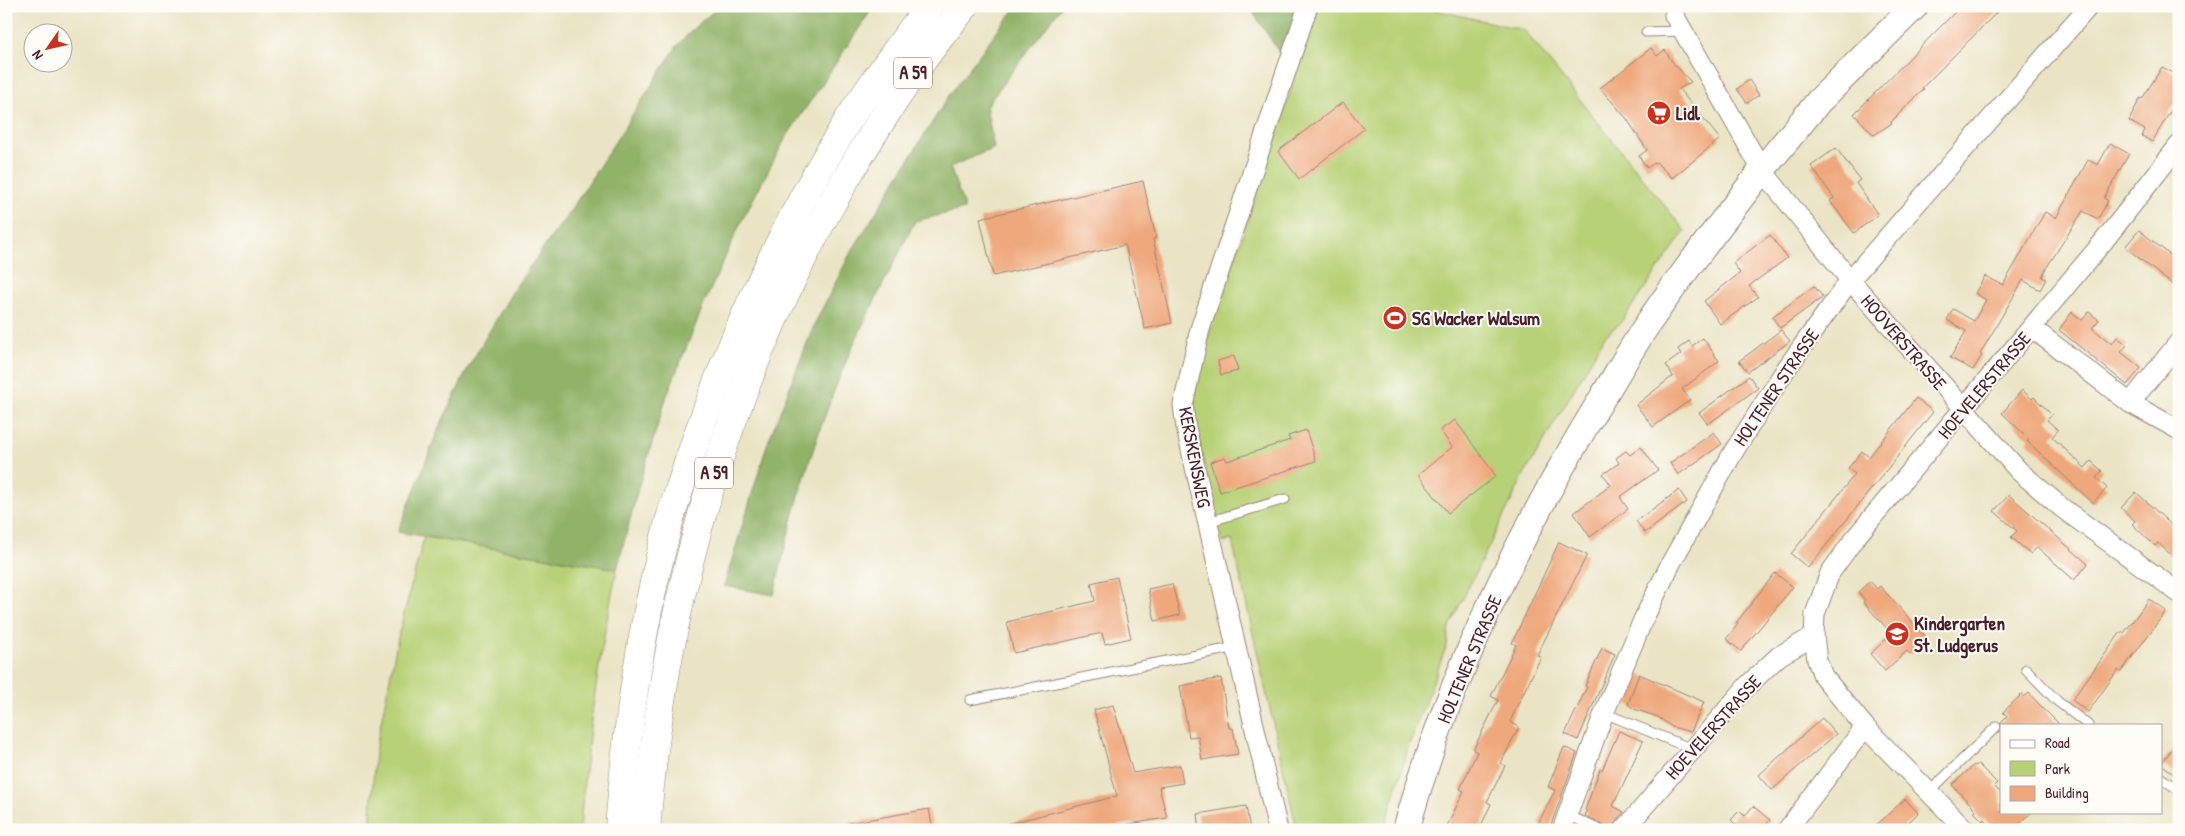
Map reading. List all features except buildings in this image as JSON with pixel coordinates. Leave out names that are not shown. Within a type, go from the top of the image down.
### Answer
[{"type":"highway","name":"A 59","points":[[619,830],[624,763],[643,639],[667,528],[710,398],[756,290],[797,208],[845,126],[881,71],[929,6]]},
{"type":"highway","name":"A 59","points":[[646,830],[651,767],[670,647],[696,531],[735,410],[779,303],[820,222],[903,86],[965,6]]},
{"type":"street","name":"KERSKENSWEG","points":[[1278,830],[1183,405],[1200,329],[1308,6]]},
{"type":"street","name":"HOLTENER STRASSE","points":[[1406,830],[1421,778],[1472,645],[1534,516],[1565,460],[1649,322],[1762,170],[1819,101],[1915,6]]},
{"type":"street","name":"HOLTENER STRASSE","points":[[1564,822],[1604,713],[1643,620],[1697,514],[1786,369],[1850,280],[2089,6]]},
{"type":"street","points":[[1674,15],[1762,170]]},
{"type":"street","name":"HOEVELERSTRASSE","points":[[1966,830],[1930,791],[1865,727],[1822,676],[1817,660],[1814,636],[1815,614],[1830,573],[1855,538],[2103,242],[2179,145]]},
{"type":"street","name":"HOOVERSTRASSE","points":[[1762,170],[1850,280],[2019,471],[2062,508],[2179,593]]},
{"type":"street","points":[[2032,328],[2130,403],[2179,430]]},
{"type":"street","points":[[2130,403],[2179,342]]},
{"type":"street","name":"HOEVELERSTRASSE","points":[[1624,830],[1748,685],[1780,656],[1814,636]]},
{"type":"street","points":[[1789,829],[1865,727]]},
{"type":"lane","points":[[1646,32],[1684,31]]},
{"type":"lane","points":[[1208,522],[1285,499]]},
{"type":"lane","points":[[970,700],[1237,647]]},
{"type":"lane","points":[[2026,669],[2057,701],[2087,724]]},
{"type":"lane","points":[[1604,713],[1692,749]]},
{"type":"lane","points":[[1930,791],[1996,727]]},
{"type":"lane","points":[[2162,779],[2179,790]]},
{"type":"lane","points":[[1564,822],[1600,830]]},
{"type":"green space","points":[[720,6],[874,6],[785,139],[741,222],[704,304],[667,395],[639,485],[617,569],[398,532],[439,428],[468,368],[514,289],[573,207],[677,46],[694,28]]},
{"type":"green space","points":[[1018,6],[1062,6],[986,106],[994,148],[950,167],[965,209],[915,221],[866,317],[816,440],[797,502],[774,595],[724,586],[767,445],[815,323],[850,254],[948,97],[999,28]]},
{"type":"green space","points":[[1249,6],[1297,6],[1281,55]]},
{"type":"green space","points":[[1319,6],[1417,6],[1524,30],[1685,231],[1621,322],[1605,336],[1523,477],[1449,627],[1447,645],[1410,742],[1384,830],[1297,830],[1232,540],[1222,542],[1193,416],[1196,374]]},
{"type":"green space","points":[[424,537],[617,569],[594,699],[580,830],[370,830],[375,752],[399,633]]},
{"type":"place","name":"Lidl","points":[[1659,113]]},
{"type":"place","name":"SG Wacker Walsum","points":[[1395,318]]},
{"type":"place","name":"Kindergarten St. Ludgerus","points":[[1897,634]]}]
